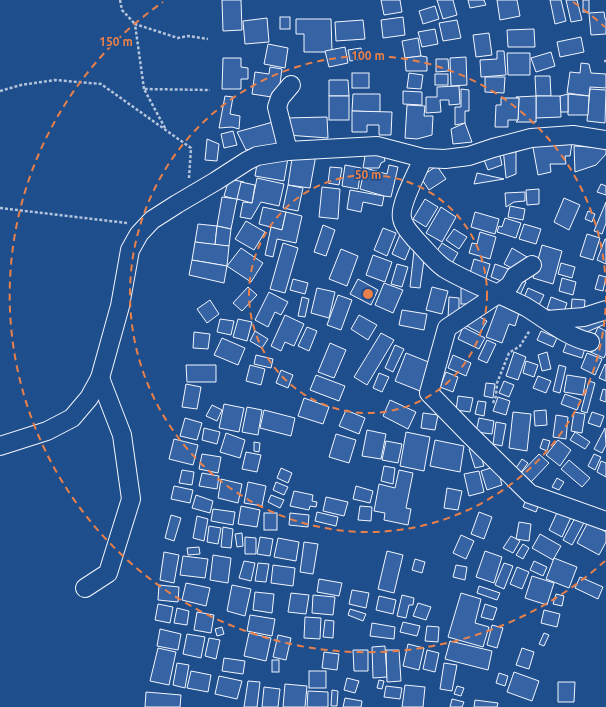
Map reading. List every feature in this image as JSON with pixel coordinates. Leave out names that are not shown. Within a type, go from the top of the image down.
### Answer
[{"type":"street","points":[[288,151],[277,107],[280,98],[291,85]]},
{"type":"street","points":[[0,446],[47,431],[72,418],[89,398],[100,378],[120,306],[130,250],[139,234],[152,220],[252,158],[270,153],[288,151],[377,146],[423,158],[445,159],[469,156],[531,138],[573,135],[606,140]]},
{"type":"street","points":[[423,158],[403,205],[401,216],[404,224],[423,247],[443,267],[462,278],[498,294],[575,337],[590,342]]},
{"type":"street","points":[[532,265],[515,276],[510,285],[498,294],[447,328],[429,393],[530,494],[606,521]]},
{"type":"street","points":[[547,320],[584,317],[606,310]]},
{"type":"street","points":[[85,588],[108,573],[130,499],[122,435],[100,378]]},
{"type":"path","points":[[120,0],[122,10],[135,24],[178,38],[188,36],[208,39]]},
{"type":"path","points":[[135,24],[144,89],[165,129]]},
{"type":"path","points":[[0,91],[21,85],[55,80],[101,84],[191,148],[187,198]]},
{"type":"path","points":[[144,89],[210,90]]},
{"type":"path","points":[[0,208],[128,223],[152,220]]},
{"type":"path","points":[[493,402],[496,396],[497,382],[509,353],[520,346],[536,320],[547,320]]},
{"type":"building","points":[[222,0],[241,0],[242,30],[223,31]]},
{"type":"building","points":[[381,0],[400,0],[402,12],[384,15]]},
{"type":"building","points":[[437,0],[453,0],[457,15],[443,19]]},
{"type":"building","points":[[468,0],[484,0],[486,5],[470,8]]},
{"type":"building","points":[[497,0],[517,0],[520,16],[500,20]]},
{"type":"building","points":[[550,0],[561,0],[566,21],[555,24]]},
{"type":"building","points":[[566,0],[577,0],[582,20],[571,22]]},
{"type":"building","points":[[583,0],[589,0],[589,12],[583,12]]},
{"type":"building","points":[[435,6],[439,19],[423,24],[419,11]]},
{"type":"building","points":[[604,12],[606,19],[606,34],[591,35],[589,13]]},
{"type":"building","points":[[280,17],[290,17],[290,29],[280,29]]},
{"type":"building","points":[[403,17],[405,35],[383,38],[381,20]]},
{"type":"building","points":[[267,18],[269,42],[245,44],[243,21]]},
{"type":"building","points":[[296,19],[331,19],[332,52],[304,52],[304,34],[296,34]]},
{"type":"building","points":[[363,20],[365,39],[336,41],[335,22]]},
{"type":"building","points":[[457,20],[461,38],[443,41],[439,23]]},
{"type":"building","points":[[435,29],[438,44],[422,47],[418,32]]},
{"type":"building","points":[[534,29],[535,47],[508,47],[507,30]]},
{"type":"building","points":[[489,33],[492,55],[476,57],[473,35]]},
{"type":"building","points":[[581,37],[584,52],[560,57],[557,42]]},
{"type":"building","points":[[418,38],[421,56],[405,58],[402,41]]},
{"type":"building","points":[[268,44],[288,48],[285,68],[264,64]]},
{"type":"building","points":[[345,47],[348,63],[329,67],[325,51]]},
{"type":"building","points":[[361,48],[363,59],[350,61],[348,50]]},
{"type":"building","points":[[497,51],[504,51],[506,75],[481,77],[480,60],[497,59]]},
{"type":"building","points":[[551,52],[555,66],[536,72],[531,58]]},
{"type":"building","points":[[507,53],[530,53],[530,75],[508,75]]},
{"type":"building","points":[[421,56],[427,57],[427,71],[406,71],[405,58]]},
{"type":"building","points":[[466,57],[467,85],[451,86],[450,58]]},
{"type":"building","points":[[223,58],[241,58],[241,67],[248,68],[248,79],[241,79],[241,89],[222,89]]},
{"type":"building","points":[[436,59],[448,59],[449,71],[436,72]]},
{"type":"building","points":[[581,63],[589,64],[591,73],[606,74],[606,88],[590,87],[589,96],[567,93],[570,72],[580,73]]},
{"type":"building","points":[[270,67],[282,69],[278,98],[252,94],[255,72],[269,74]]},
{"type":"building","points":[[352,73],[369,73],[369,88],[352,88]]},
{"type":"building","points":[[409,73],[423,75],[421,89],[407,88]]},
{"type":"building","points":[[435,74],[448,74],[448,85],[435,85]]},
{"type":"building","points":[[535,76],[550,76],[551,96],[536,96]]},
{"type":"building","points":[[485,77],[505,77],[504,93],[485,92]]},
{"type":"building","points":[[329,80],[348,80],[349,96],[329,96]]},
{"type":"building","points":[[459,86],[460,104],[449,105],[449,100],[440,100],[441,112],[426,113],[426,97],[437,97],[437,87]]},
{"type":"building","points":[[461,89],[469,90],[469,111],[465,111],[465,123],[455,125],[455,107],[461,107]]},
{"type":"building","points":[[590,89],[606,90],[605,123],[587,121]]},
{"type":"building","points":[[403,91],[422,92],[422,105],[403,104]]},
{"type":"building","points":[[353,94],[380,94],[380,112],[352,111]]},
{"type":"building","points":[[568,94],[589,96],[588,115],[568,115]]},
{"type":"building","points":[[568,94],[568,112],[560,112],[560,96]]},
{"type":"building","points":[[225,96],[233,97],[230,114],[240,116],[239,129],[232,127],[219,128]]},
{"type":"building","points":[[329,96],[349,96],[349,120],[329,120]]},
{"type":"building","points":[[536,96],[560,96],[561,117],[536,118]]},
{"type":"building","points":[[536,96],[536,122],[516,122],[518,120],[519,98],[516,97]]},
{"type":"building","points":[[501,98],[519,98],[518,120],[508,120],[508,127],[495,127],[496,105],[501,105]]},
{"type":"building","points":[[407,105],[425,106],[424,116],[433,116],[432,135],[417,139],[405,138]]},
{"type":"building","points":[[352,111],[392,112],[391,135],[379,135],[379,125],[367,125],[367,132],[352,132]]},
{"type":"building","points":[[327,117],[328,138],[287,135],[286,118]]},
{"type":"building","points":[[273,122],[279,145],[246,150],[237,132]]},
{"type":"building","points":[[465,123],[472,142],[453,144],[451,129]]},
{"type":"building","points":[[233,131],[237,145],[224,148],[221,134]]},
{"type":"building","points":[[207,139],[219,144],[217,161],[205,160]]},
{"type":"building","points":[[532,142],[572,143],[570,156],[565,156],[566,164],[550,164],[551,172],[538,175]]},
{"type":"building","points":[[574,146],[606,148],[606,154],[596,165],[575,172]]},
{"type":"building","points":[[503,148],[516,148],[516,174],[506,178]]},
{"type":"building","points":[[366,150],[383,151],[385,161],[381,163],[379,168],[363,168]]},
{"type":"building","points":[[293,152],[316,155],[310,188],[288,185]]},
{"type":"building","points":[[500,155],[502,165],[488,170],[484,160]]},
{"type":"building","points":[[288,158],[284,181],[255,176],[257,164]]},
{"type":"building","points":[[345,165],[361,168],[358,189],[342,186]]},
{"type":"building","points":[[389,165],[398,167],[391,197],[360,189],[365,168],[387,174]]},
{"type":"building","points":[[437,166],[446,179],[429,190],[420,177]]},
{"type":"building","points":[[330,167],[342,168],[339,185],[328,183]]},
{"type":"building","points":[[477,173],[504,179],[474,184]]},
{"type":"building","points":[[257,178],[284,184],[279,206],[261,202],[251,219],[240,217],[243,202],[252,203]]},
{"type":"building","points":[[229,179],[244,182],[238,200],[224,196]]},
{"type":"building","points":[[241,182],[255,185],[252,203],[237,199]]},
{"type":"building","points":[[601,184],[606,186],[606,195],[597,192]]},
{"type":"building","points":[[288,185],[303,188],[298,211],[283,208]]},
{"type":"building","points":[[322,187],[340,189],[338,219],[319,217]]},
{"type":"building","points":[[539,189],[539,204],[527,205],[526,190]]},
{"type":"building","points":[[350,190],[384,196],[382,206],[363,202],[361,212],[347,209]]},
{"type":"building","points":[[525,192],[525,201],[514,202],[506,207],[505,193]]},
{"type":"building","points":[[222,197],[237,199],[231,229],[217,226]]},
{"type":"building","points":[[564,198],[580,205],[569,230],[554,222]]},
{"type":"building","points":[[425,199],[438,207],[426,227],[413,219]]},
{"type":"building","points":[[606,202],[606,223],[602,234],[594,231]]},
{"type":"building","points":[[510,206],[525,209],[523,220],[508,217]]},
{"type":"building","points":[[263,207],[286,212],[282,230],[259,224]]},
{"type":"building","points":[[441,207],[456,217],[442,242],[426,233]]},
{"type":"building","points":[[588,211],[595,214],[592,222],[585,219]]},
{"type":"building","points":[[286,212],[302,216],[296,243],[277,239],[273,257],[265,255],[271,227],[282,230]]},
{"type":"building","points":[[475,212],[499,219],[495,234],[471,227]]},
{"type":"building","points":[[505,218],[521,223],[516,238],[497,232],[499,226],[502,227]]},
{"type":"building","points":[[246,221],[265,232],[254,250],[235,239]]},
{"type":"building","points":[[198,224],[217,226],[215,245],[195,242]]},
{"type":"building","points":[[524,224],[541,229],[536,244],[519,239]]},
{"type":"building","points":[[323,225],[335,230],[326,256],[314,252]]},
{"type":"building","points":[[217,226],[231,229],[229,246],[215,245]]},
{"type":"building","points":[[383,228],[396,233],[387,256],[374,250]]},
{"type":"building","points":[[454,229],[467,237],[459,249],[446,240]]},
{"type":"building","points":[[401,232],[414,238],[405,260],[392,254]]},
{"type":"building","points":[[480,232],[496,237],[490,259],[469,253],[472,243],[477,244]]},
{"type":"building","points":[[587,234],[600,238],[593,260],[580,256]]},
{"type":"building","points":[[606,239],[606,264],[597,260]]},
{"type":"building","points":[[195,242],[229,246],[227,266],[192,260]]},
{"type":"building","points":[[283,243],[298,248],[285,293],[270,289]]},
{"type":"building","points":[[442,243],[458,253],[451,265],[435,254]]},
{"type":"building","points":[[542,245],[562,251],[553,284],[533,278]]},
{"type":"building","points":[[241,248],[263,263],[251,282],[227,266]]},
{"type":"building","points":[[512,248],[527,257],[519,272],[504,264]]},
{"type":"building","points":[[341,249],[358,256],[347,286],[329,279]]},
{"type":"building","points":[[414,251],[425,253],[420,288],[410,287]]},
{"type":"building","points":[[373,255],[392,262],[385,282],[366,275]]},
{"type":"building","points":[[474,259],[490,264],[485,282],[469,277]]},
{"type":"building","points":[[192,260],[227,266],[224,283],[189,275]]},
{"type":"building","points":[[561,263],[575,267],[572,278],[558,274]]},
{"type":"building","points":[[397,264],[408,267],[402,287],[391,284]]},
{"type":"building","points":[[495,264],[514,271],[509,284],[491,277]]},
{"type":"building","points":[[599,275],[606,277],[603,291],[595,289]]},
{"type":"building","points":[[515,277],[526,282],[520,295],[509,290]]},
{"type":"building","points":[[562,278],[576,282],[573,295],[559,291]]},
{"type":"building","points":[[293,279],[308,283],[305,294],[290,290]]},
{"type":"building","points":[[358,279],[378,290],[371,305],[350,294]]},
{"type":"building","points":[[384,283],[403,290],[393,313],[375,305]]},
{"type":"building","points":[[248,287],[257,295],[242,311],[233,303]]},
{"type":"building","points":[[432,287],[448,291],[442,314],[426,310]]},
{"type":"building","points":[[461,287],[478,287],[478,304],[461,304]]},
{"type":"building","points":[[317,288],[335,292],[329,318],[311,313]]},
{"type":"building","points":[[528,288],[544,295],[538,307],[523,300]]},
{"type":"building","points":[[269,292],[288,302],[281,315],[275,312],[268,327],[255,320]]},
{"type":"building","points":[[338,295],[352,300],[341,330],[327,325]]},
{"type":"building","points":[[302,297],[309,299],[305,317],[298,316]]},
{"type":"building","points":[[449,297],[459,298],[459,319],[448,319]]},
{"type":"building","points":[[551,297],[567,303],[563,315],[547,309]]},
{"type":"building","points":[[572,299],[585,300],[584,313],[571,312]]},
{"type":"building","points":[[210,300],[219,314],[207,323],[197,309]]},
{"type":"building","points":[[499,302],[520,310],[515,326],[509,324],[502,343],[486,337]]},
{"type":"building","points":[[402,310],[427,314],[424,330],[399,325]]},
{"type":"building","points":[[472,313],[487,321],[480,333],[465,325]]},
{"type":"building","points":[[599,313],[605,324],[578,336],[574,325]]},
{"type":"building","points":[[285,315],[304,324],[294,346],[285,342],[281,351],[271,346]]},
{"type":"building","points":[[359,315],[377,325],[368,340],[351,329]]},
{"type":"building","points":[[220,319],[234,321],[231,335],[217,332]]},
{"type":"building","points":[[238,319],[252,322],[247,341],[233,337]]},
{"type":"building","points":[[307,327],[317,331],[309,351],[298,346]]},
{"type":"building","points":[[463,327],[485,338],[479,349],[458,339]]},
{"type":"building","points":[[598,327],[606,331],[606,353],[604,358],[588,351]]},
{"type":"building","points":[[255,331],[268,339],[262,348],[250,341]]},
{"type":"building","points":[[541,331],[557,338],[553,347],[537,340]]},
{"type":"building","points":[[194,332],[210,334],[208,349],[193,348]]},
{"type":"building","points":[[381,333],[394,340],[367,385],[354,377]]},
{"type":"building","points":[[222,338],[245,348],[238,365],[214,355]]},
{"type":"building","points":[[568,339],[586,345],[582,358],[563,352]]},
{"type":"building","points":[[487,340],[496,344],[487,363],[478,359]]},
{"type":"building","points":[[330,343],[346,350],[334,378],[318,372]]},
{"type":"building","points":[[395,345],[404,349],[393,372],[385,368]]},
{"type":"building","points":[[514,352],[526,357],[518,380],[506,376]]},
{"type":"building","points":[[547,352],[551,369],[542,371],[538,355]]},
{"type":"building","points":[[406,353],[436,365],[425,393],[395,381]]},
{"type":"building","points":[[587,353],[602,359],[595,375],[581,368]]},
{"type":"building","points":[[256,355],[273,359],[271,368],[254,364]]},
{"type":"building","points":[[453,355],[471,363],[466,376],[448,368]]},
{"type":"building","points":[[526,361],[538,365],[534,377],[523,373]]},
{"type":"building","points":[[605,364],[606,365],[606,381],[599,378]]},
{"type":"building","points":[[186,365],[216,365],[216,382],[187,382]]},
{"type":"building","points":[[250,365],[265,369],[261,385],[246,381]]},
{"type":"building","points":[[559,365],[566,367],[560,393],[553,391]]},
{"type":"building","points":[[281,370],[293,375],[288,388],[276,383]]},
{"type":"building","points":[[446,372],[458,377],[453,392],[440,387]]},
{"type":"building","points":[[379,373],[389,377],[382,392],[373,388]]},
{"type":"building","points":[[316,375],[345,386],[339,401],[310,390]]},
{"type":"building","points":[[567,375],[586,378],[583,395],[564,392]]},
{"type":"building","points":[[538,376],[551,381],[546,393],[533,388]]},
{"type":"building","points":[[504,381],[514,385],[509,397],[499,393]]},
{"type":"building","points":[[589,381],[595,383],[587,413],[581,411]]},
{"type":"building","points":[[486,383],[495,384],[493,398],[484,396]]},
{"type":"building","points":[[186,384],[201,387],[197,409],[182,407]]},
{"type":"building","points":[[603,389],[606,390],[606,402],[600,400]]},
{"type":"building","points":[[565,394],[581,400],[577,410],[561,404]]},
{"type":"building","points":[[458,396],[473,398],[470,412],[456,410]]},
{"type":"building","points":[[498,397],[510,401],[506,415],[493,411]]},
{"type":"building","points":[[304,398],[329,407],[323,424],[298,416]]},
{"type":"building","points":[[390,400],[416,412],[408,429],[383,416]]},
{"type":"building","points":[[478,401],[486,402],[484,416],[475,414]]},
{"type":"building","points":[[224,404],[244,408],[239,432],[219,428]]},
{"type":"building","points":[[212,405],[222,410],[217,421],[206,416]]},
{"type":"building","points":[[247,407],[262,410],[258,435],[242,432]]},
{"type":"building","points":[[264,410],[295,418],[291,436],[260,428]]},
{"type":"building","points":[[346,410],[365,418],[359,434],[339,426]]},
{"type":"building","points":[[546,410],[547,425],[535,426],[534,411]]},
{"type":"building","points":[[513,412],[531,414],[527,451],[509,448]]},
{"type":"building","points":[[574,412],[585,414],[582,433],[571,431]]},
{"type":"building","points":[[592,412],[604,416],[600,427],[588,423]]},
{"type":"building","points":[[423,413],[438,415],[435,430],[421,428]]},
{"type":"building","points":[[556,415],[568,417],[566,439],[553,437]]},
{"type":"building","points":[[185,418],[202,423],[197,440],[180,436]]},
{"type":"building","points":[[479,418],[494,421],[492,434],[476,432]]},
{"type":"building","points":[[496,422],[506,424],[502,446],[493,444]]},
{"type":"building","points":[[204,428],[220,432],[217,444],[202,440]]},
{"type":"building","points":[[605,428],[606,445],[602,453],[594,449]]},
{"type":"building","points":[[367,430],[386,434],[381,459],[362,456]]},
{"type":"building","points":[[406,432],[430,437],[424,471],[400,466]]},
{"type":"building","points":[[575,432],[590,442],[585,449],[570,440]]},
{"type":"building","points":[[226,433],[245,440],[240,458],[220,452]]},
{"type":"building","points":[[336,434],[356,440],[349,463],[329,457]]},
{"type":"building","points":[[174,439],[198,445],[193,465],[169,459]]},
{"type":"building","points":[[543,439],[550,441],[547,451],[540,448]]},
{"type":"building","points":[[435,440],[464,446],[460,472],[430,466]]},
{"type":"building","points":[[558,440],[571,450],[560,466],[546,455]]},
{"type":"building","points":[[386,441],[402,444],[398,463],[382,460]]},
{"type":"building","points":[[254,442],[260,443],[259,452],[254,451]]},
{"type":"building","points":[[478,446],[484,466],[475,468],[469,449]]},
{"type":"building","points":[[246,452],[261,455],[257,472],[242,469]]},
{"type":"building","points":[[202,454],[221,457],[218,473],[199,469]]},
{"type":"building","points":[[539,454],[549,463],[531,482],[521,473]]},
{"type":"building","points":[[594,454],[601,457],[595,470],[588,466]]},
{"type":"building","points":[[522,459],[528,463],[519,475],[514,471]]},
{"type":"building","points":[[569,460],[590,478],[582,487],[561,469]]},
{"type":"building","points":[[601,461],[606,463],[606,477],[597,472]]},
{"type":"building","points":[[384,466],[395,468],[393,484],[381,481]]},
{"type":"building","points":[[497,466],[502,485],[487,490],[481,471]]},
{"type":"building","points":[[281,468],[292,473],[288,483],[277,478]]},
{"type":"building","points":[[182,470],[194,472],[192,485],[179,483]]},
{"type":"building","points":[[399,470],[413,473],[406,508],[411,509],[408,525],[384,520],[385,513],[374,511],[379,484],[395,488]]},
{"type":"building","points":[[479,471],[484,492],[469,496],[464,474]]},
{"type":"building","points":[[202,473],[219,476],[217,489],[199,486]]},
{"type":"building","points":[[557,478],[564,482],[559,490],[552,487]]},
{"type":"building","points":[[221,479],[242,484],[238,503],[218,498]]},
{"type":"building","points":[[248,482],[266,486],[262,506],[244,503]]},
{"type":"building","points":[[276,482],[288,487],[284,495],[273,490]]},
{"type":"building","points":[[174,486],[193,490],[190,503],[171,499]]},
{"type":"building","points":[[356,486],[373,491],[370,503],[353,499]]},
{"type":"building","points":[[447,488],[462,491],[458,510],[444,508]]},
{"type":"building","points":[[294,491],[313,495],[312,501],[317,502],[316,507],[310,506],[309,510],[290,506]]},
{"type":"building","points":[[196,495],[213,501],[210,513],[192,508]]},
{"type":"building","points":[[271,495],[284,500],[280,508],[268,502]]},
{"type":"building","points":[[528,495],[541,499],[536,512],[523,507]]},
{"type":"building","points":[[326,497],[348,502],[344,516],[323,511]]},
{"type":"building","points":[[241,506],[260,510],[257,527],[238,524]]},
{"type":"building","points":[[360,506],[372,507],[371,521],[358,520]]},
{"type":"building","points":[[560,506],[573,513],[562,537],[549,530]]},
{"type":"building","points":[[213,509],[235,512],[233,525],[211,521]]},
{"type":"building","points":[[317,512],[338,517],[336,526],[315,521]]},
{"type":"building","points":[[479,512],[492,517],[484,539],[471,534]]},
{"type":"building","points":[[264,513],[277,513],[277,530],[264,530]]},
{"type":"building","points":[[290,513],[309,515],[308,527],[289,525]]},
{"type":"building","points":[[577,514],[586,519],[572,545],[563,540]]},
{"type":"building","points":[[171,515],[181,518],[174,541],[165,538]]},
{"type":"building","points":[[197,516],[208,519],[204,541],[193,538]]},
{"type":"building","points":[[519,522],[531,524],[529,541],[516,539]]},
{"type":"building","points":[[588,522],[606,532],[606,542],[599,555],[577,543]]},
{"type":"building","points":[[209,526],[221,528],[218,544],[207,542]]},
{"type":"building","points":[[223,527],[233,529],[231,548],[221,547]]},
{"type":"building","points":[[242,533],[243,546],[237,547],[235,534]]},
{"type":"building","points":[[540,534],[561,546],[553,560],[532,548]]},
{"type":"building","points":[[461,535],[474,541],[466,559],[453,553]]},
{"type":"building","points":[[511,536],[520,541],[513,553],[503,548]]},
{"type":"building","points":[[245,537],[256,538],[256,554],[245,554]]},
{"type":"building","points":[[260,537],[273,539],[270,556],[257,554]]},
{"type":"building","points":[[278,538],[299,542],[296,561],[274,557]]},
{"type":"building","points":[[304,542],[318,544],[313,574],[300,572]]},
{"type":"building","points":[[523,544],[529,548],[523,559],[516,555]]},
{"type":"building","points":[[199,547],[200,554],[188,555],[187,548]]},
{"type":"building","points":[[387,551],[403,555],[394,593],[378,589]]},
{"type":"building","points":[[485,551],[502,557],[494,583],[476,577]]},
{"type":"building","points":[[164,552],[179,555],[174,583],[160,580]]},
{"type":"building","points":[[213,555],[231,558],[228,583],[210,580]]},
{"type":"building","points":[[183,556],[208,559],[205,578],[180,575]]},
{"type":"building","points":[[554,558],[577,567],[569,588],[546,579]]},
{"type":"building","points":[[415,559],[425,562],[422,573],[412,570]]},
{"type":"building","points":[[244,561],[255,563],[251,581],[239,578]]},
{"type":"building","points":[[534,561],[547,567],[543,576],[530,570]]},
{"type":"building","points":[[258,563],[269,564],[266,582],[255,581]]},
{"type":"building","points":[[504,563],[513,566],[504,589],[495,585]]},
{"type":"building","points":[[273,565],[295,568],[293,586],[271,583]]},
{"type":"building","points":[[456,565],[467,567],[465,580],[453,577]]},
{"type":"building","points":[[517,567],[529,572],[522,589],[510,584]]},
{"type":"building","points":[[532,576],[554,583],[547,605],[525,598]]},
{"type":"building","points":[[580,577],[603,587],[598,599],[575,588]]},
{"type":"building","points":[[319,579],[342,583],[339,596],[317,592]]},
{"type":"building","points":[[186,583],[210,588],[206,606],[182,600]]},
{"type":"building","points":[[159,585],[179,587],[178,602],[158,600]]},
{"type":"building","points":[[232,585],[251,589],[245,616],[227,611]]},
{"type":"building","points":[[479,586],[500,593],[497,600],[477,593]]},
{"type":"building","points":[[352,590],[369,593],[366,608],[349,604]]},
{"type":"building","points":[[255,592],[274,594],[272,613],[253,610]]},
{"type":"building","points":[[291,593],[309,595],[306,614],[288,612]]},
{"type":"building","points":[[461,593],[481,599],[475,623],[489,627],[483,647],[448,637]]},
{"type":"building","points":[[556,594],[564,596],[562,606],[553,604]]},
{"type":"building","points":[[313,595],[335,597],[333,615],[312,613]]},
{"type":"building","points":[[402,595],[414,598],[413,605],[409,605],[406,618],[397,616]]},
{"type":"building","points":[[379,596],[396,600],[393,614],[376,610]]},
{"type":"building","points":[[418,603],[431,607],[426,620],[413,616]]},
{"type":"building","points":[[158,604],[173,607],[170,623],[155,620]]},
{"type":"building","points":[[485,604],[497,608],[493,620],[481,617]]},
{"type":"building","points":[[177,608],[189,611],[187,625],[174,623]]},
{"type":"building","points":[[350,609],[366,614],[363,621],[348,615]]},
{"type":"building","points":[[544,610],[560,614],[557,627],[541,623]]},
{"type":"building","points":[[197,612],[214,615],[211,633],[194,630]]},
{"type":"building","points":[[250,615],[275,619],[272,636],[247,631]]},
{"type":"building","points":[[305,617],[321,618],[320,639],[304,638]]},
{"type":"building","points":[[325,620],[334,621],[333,638],[323,637]]},
{"type":"building","points":[[403,622],[420,626],[417,636],[400,632]]},
{"type":"building","points":[[372,623],[395,627],[394,639],[370,636]]},
{"type":"building","points":[[492,625],[503,628],[497,648],[487,645]]},
{"type":"building","points":[[427,626],[439,627],[438,642],[425,641]]},
{"type":"building","points":[[222,627],[224,634],[217,636],[215,629]]},
{"type":"building","points":[[160,629],[181,634],[178,650],[157,646]]},
{"type":"building","points":[[249,633],[271,638],[266,661],[244,656]]},
{"type":"building","points":[[544,633],[549,635],[544,646],[539,644]]},
{"type":"building","points":[[187,634],[205,637],[201,658],[183,654]]},
{"type":"building","points":[[278,635],[291,638],[286,660],[273,657]]},
{"type":"building","points":[[209,638],[220,640],[216,659],[205,656]]},
{"type":"building","points":[[450,641],[492,651],[488,670],[445,659]]},
{"type":"building","points":[[408,644],[424,648],[419,670],[403,666]]},
{"type":"building","points":[[385,646],[387,677],[373,678],[372,647]]},
{"type":"building","points":[[158,648],[176,652],[169,685],[150,681]]},
{"type":"building","points":[[522,648],[534,652],[529,669],[516,665]]},
{"type":"building","points":[[353,650],[368,650],[368,671],[354,671]]},
{"type":"building","points":[[386,650],[399,650],[401,681],[387,682]]},
{"type":"building","points":[[427,650],[439,653],[435,672],[423,669]]},
{"type":"building","points":[[324,652],[339,654],[337,670],[322,668]]},
{"type":"building","points":[[224,658],[245,661],[243,674],[222,671]]},
{"type":"building","points":[[272,660],[279,660],[279,672],[272,672]]},
{"type":"building","points":[[177,663],[189,665],[185,688],[173,685]]},
{"type":"building","points":[[444,663],[457,665],[452,691],[440,689]]},
{"type":"building","points":[[191,671],[211,675],[208,692],[187,688]]},
{"type":"building","points":[[309,671],[326,671],[326,688],[309,688]]},
{"type":"building","points":[[514,672],[539,681],[532,701],[507,692]]},
{"type":"building","points":[[499,673],[508,676],[505,686],[496,683]]},
{"type":"building","points":[[219,676],[242,681],[237,699],[215,694]]},
{"type":"building","points":[[347,678],[359,681],[355,693],[344,690]]},
{"type":"building","points":[[379,680],[384,681],[382,689],[377,688]]},
{"type":"building","points":[[248,681],[260,682],[257,707],[244,707]]},
{"type":"building","points":[[558,682],[575,682],[574,702],[558,702]]},
{"type":"building","points":[[285,684],[307,686],[305,707],[283,707]]},
{"type":"building","points":[[405,685],[425,687],[423,707],[402,707]]},
{"type":"building","points":[[386,686],[402,688],[400,699],[384,697]]},
{"type":"building","points":[[457,686],[464,688],[461,696],[454,694]]},
{"type":"building","points":[[264,687],[280,689],[278,707],[262,707]]},
{"type":"building","points":[[332,690],[338,691],[337,706],[331,706]]},
{"type":"building","points":[[308,691],[328,692],[328,707],[307,707]]},
{"type":"building","points":[[146,692],[181,695],[180,707],[145,707]]},
{"type":"building","points":[[345,698],[362,701],[361,707],[343,707]]},
{"type":"building","points":[[452,699],[464,702],[462,707],[450,707]]},
{"type":"building","points":[[475,700],[498,703],[497,707],[474,707]]}]
